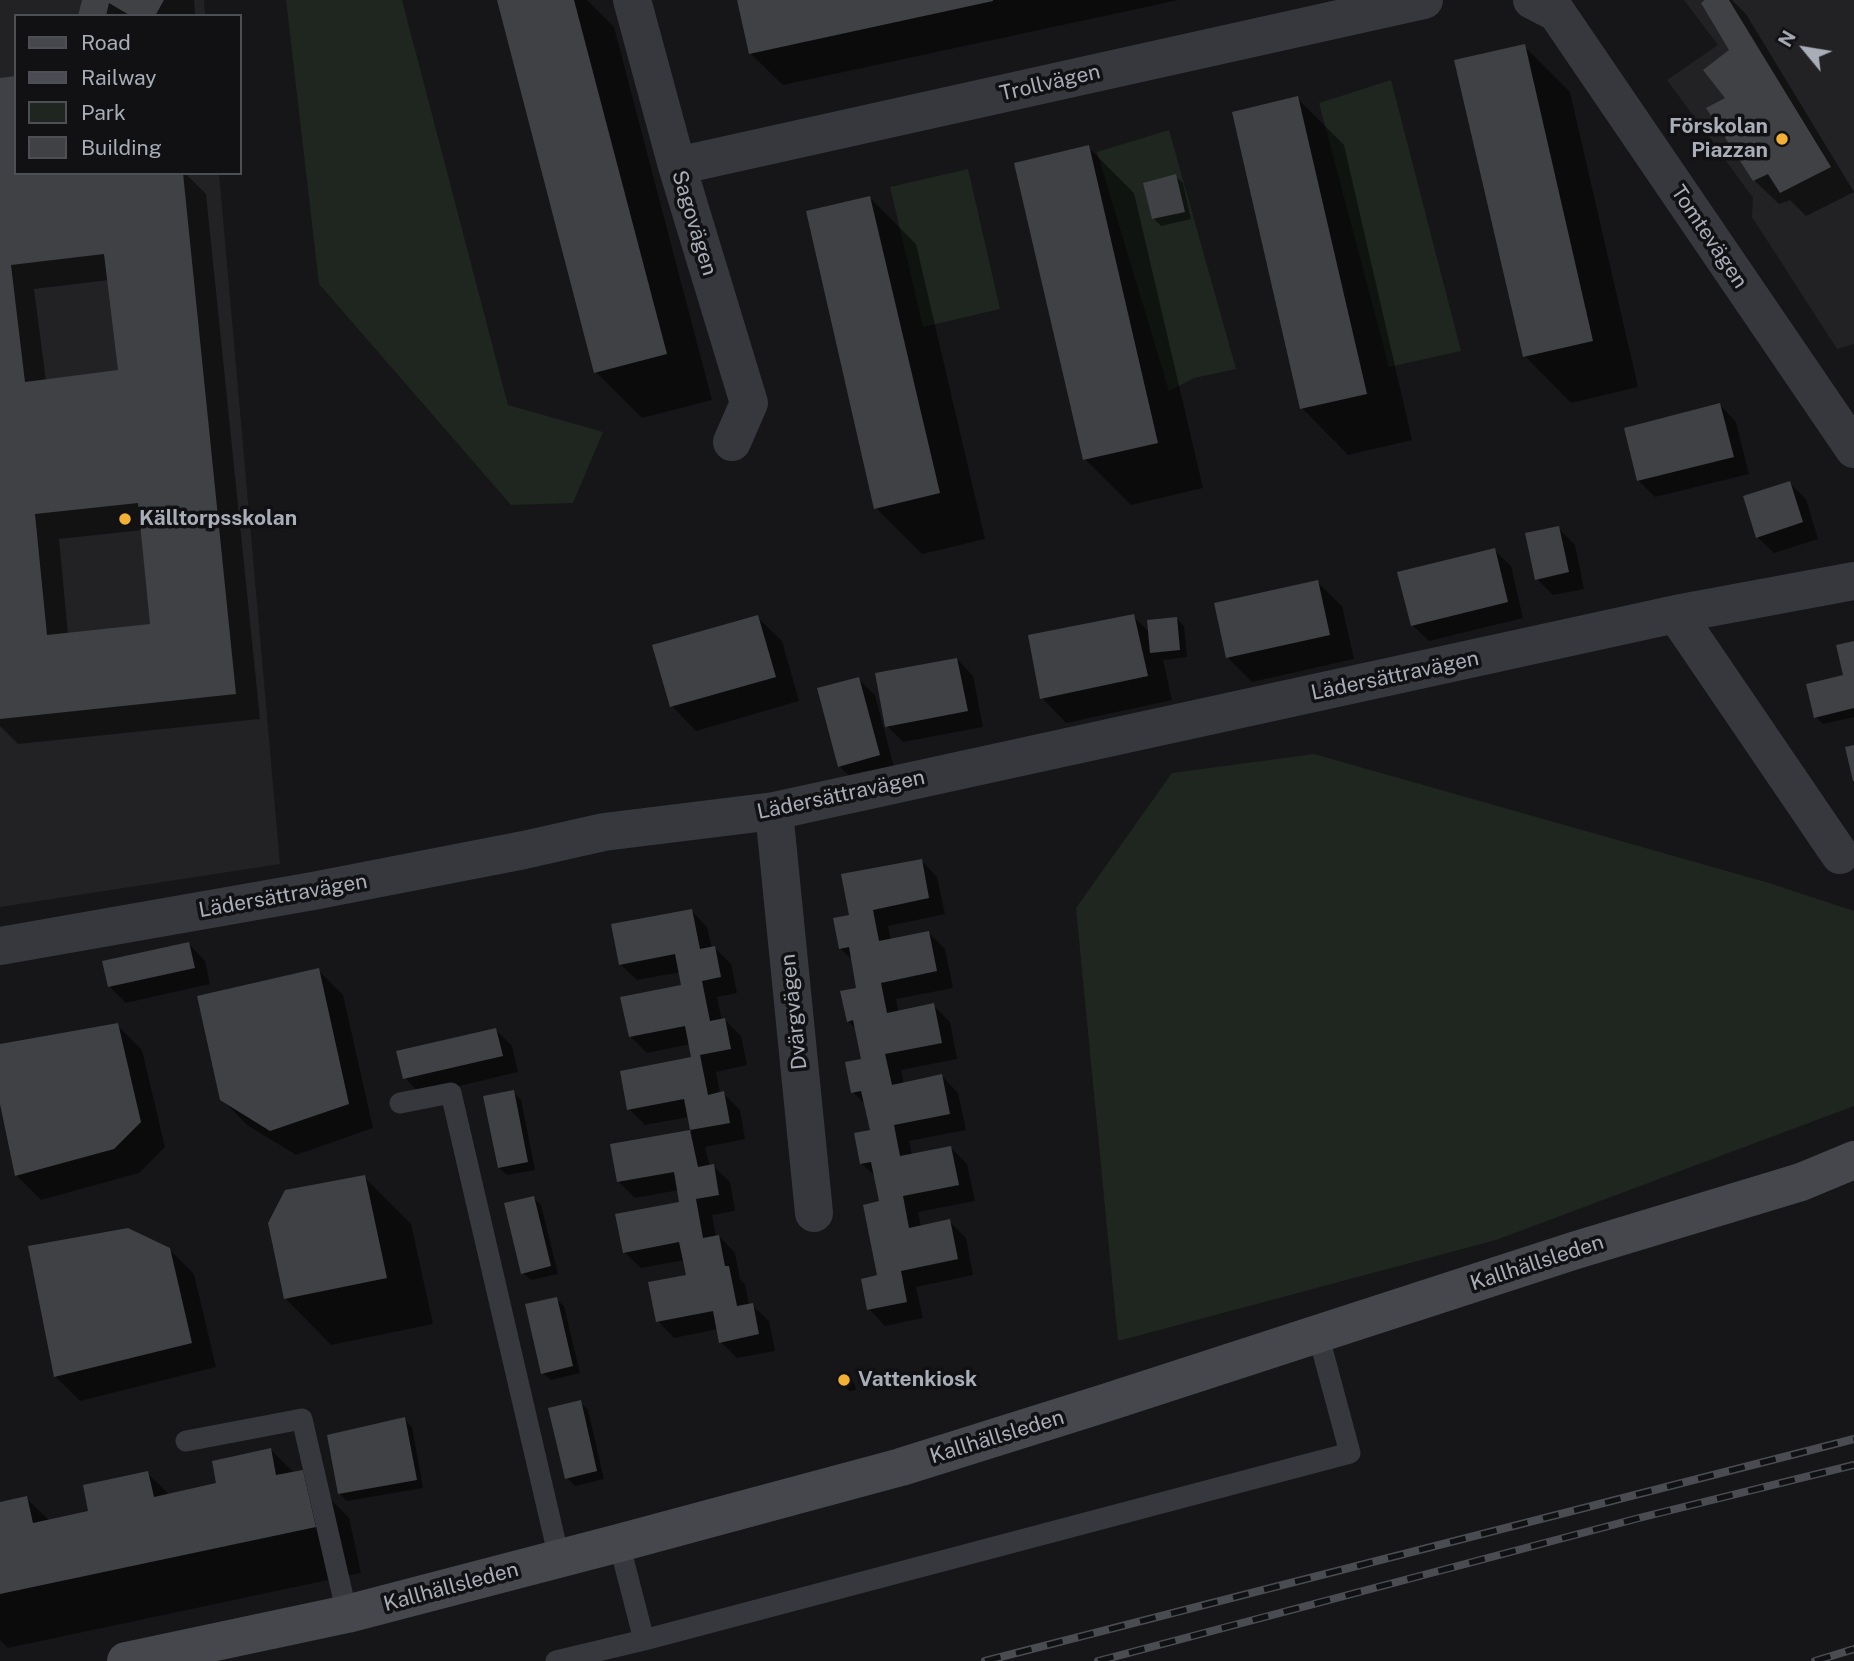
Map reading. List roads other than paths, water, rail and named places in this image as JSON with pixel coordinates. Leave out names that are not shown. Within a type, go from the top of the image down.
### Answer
[{"type":"street","name":"Sagovägen","points":[[632,0],[677,166],[749,403],[732,442]]},
{"type":"street","name":"Trollvägen","points":[[677,166],[1424,0]]},
{"type":"street","name":"Tomtevägen","points":[[1532,0],[1557,13],[1854,449]]},
{"type":"street","name":"Lädersättravägen","points":[[0,946],[313,891],[604,832],[774,811],[1676,614],[1854,581]]},
{"type":"street","points":[[1676,614],[1840,855]]},
{"type":"street","name":"Dvärgvägen","points":[[774,811],[814,1213]]},
{"type":"street","name":"Kallhällsleden","points":[[126,1661],[347,1614],[901,1467],[1573,1251],[1801,1182],[1854,1160]]},
{"type":"lane","points":[[400,1103],[451,1093],[559,1558]]},
{"type":"lane","points":[[556,1661],[1350,1453],[1318,1334]]},
{"type":"lane","points":[[186,1441],[302,1419],[347,1614]]},
{"type":"lane","points":[[619,1543],[644,1640]]},
{"type":"railway","points":[[985,1661],[1854,1439]]},
{"type":"railway","points":[[1098,1661],[1639,1518],[1854,1465]]},
{"type":"railway","points":[[1815,1661],[1854,1649]]},
{"type":"place","name":"Förskolan Piazzan","points":[[1782,139]]},
{"type":"place","name":"Källtorpsskolan","points":[[125,519]]},
{"type":"place","name":"Vattenkiosk","points":[[844,1380]]}]
